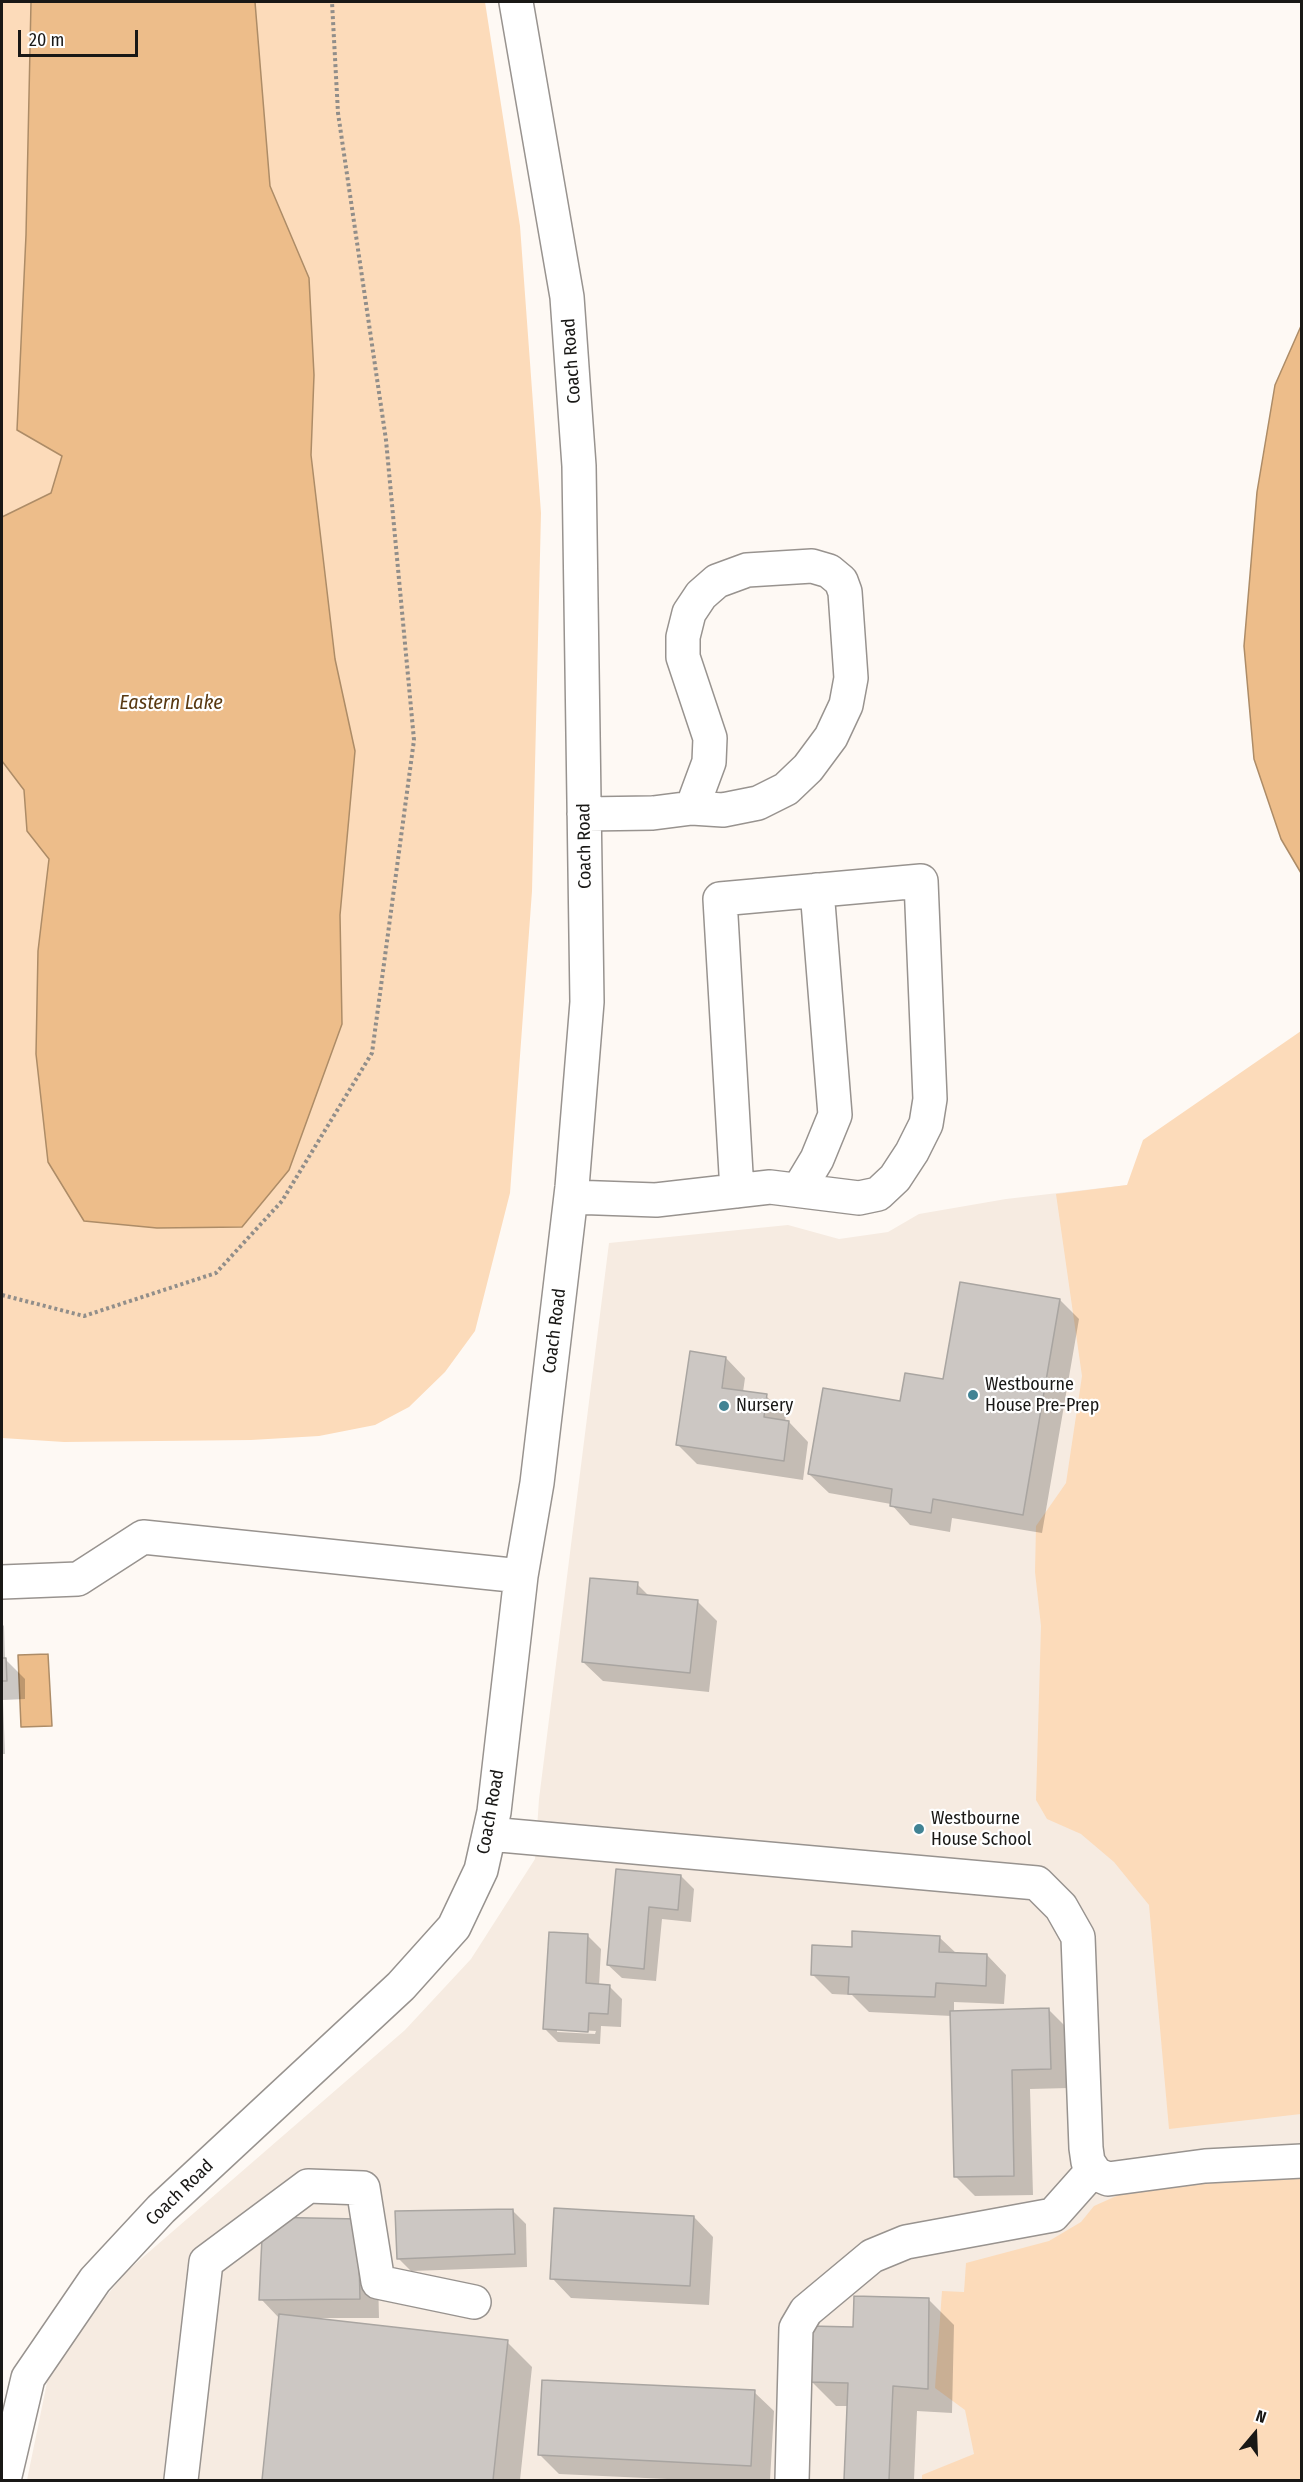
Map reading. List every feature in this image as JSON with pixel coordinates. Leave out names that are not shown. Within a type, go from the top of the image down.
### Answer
[{"type":"street","name":"Coach Road","points":[[4,2481],[28,2378],[95,2280],[161,2209],[401,1986],[454,1928],[481,1870],[495,1812],[521,1576],[537,1482],[571,1197],[587,1002],[579,466],[567,297],[516,2]]},
{"type":"street","points":[[584,814],[653,813],[692,808],[723,810],[758,803],[786,789],[808,768],[831,737],[846,705],[851,678],[845,592],[841,581],[829,571],[812,566],[747,570],[717,581],[701,595],[689,613],[683,637],[683,657],[710,738],[710,762],[692,808]]},
{"type":"street","points":[[571,1197],[656,1200],[737,1191],[770,1187],[859,1198],[878,1194],[895,1178],[912,1152],[926,1124],[930,1099],[921,881],[720,899],[737,1191]]},
{"type":"street","points":[[799,1190],[817,1159],[835,1115],[818,890]]},
{"type":"street","points":[[2,1582],[78,1579],[143,1537],[521,1576]]},
{"type":"street","points":[[489,1834],[1037,1883],[1061,1907],[1078,1937],[1086,2148],[1088,2162],[1096,2174],[1108,2179],[1205,2166],[1302,2161]]},
{"type":"street","points":[[792,2481],[796,2328],[806,2311],[872,2256],[897,2246],[1053,2215],[1093,2170]]},
{"type":"street","points":[[181,2481],[206,2262],[308,2186],[363,2188],[378,2282],[474,2302]]},
{"type":"path","points":[[2,1295],[84,1316],[216,1274],[282,1201],[372,1053],[414,740],[386,440],[338,113],[332,2]]},
{"type":"shaded area","points":[[2,2],[485,2],[520,226],[541,513],[532,891],[510,1193],[475,1331],[445,1372],[409,1407],[375,1425],[319,1436],[251,1440],[64,1442],[2,1438]]},
{"type":"shaded area","points":[[1301,1031],[1301,2114],[1169,2129],[1149,1905],[1114,1862],[1081,1834],[1047,1819],[1036,1800],[1041,1626],[1035,1572],[1036,1526],[1066,1483],[1082,1376],[1056,1194],[1127,1185],[1143,1140]]},
{"type":"shaded area","name":"Westbourne House School","points":[[1301,1165],[1301,2480],[27,2480],[51,2363],[127,2271],[405,2030],[471,1959],[535,1859],[539,1799],[609,1243],[788,1225],[839,1239],[888,1232],[919,1214],[1006,1199]]},
{"type":"shaded area","points":[[1301,2171],[1301,2480],[922,2480],[922,2475],[974,2454],[965,2410],[935,2388],[942,2291],[964,2292],[966,2263],[1049,2241],[1081,2222],[1094,2206],[1132,2189]]},
{"type":"water","name":"Eastern Lake","points":[[31,2],[255,2],[270,186],[309,278],[314,375],[311,455],[335,659],[355,751],[340,915],[342,1024],[289,1170],[242,1227],[157,1228],[84,1221],[48,1162],[36,1054],[38,951],[49,859],[27,831],[24,790],[2,761],[2,517],[51,493],[62,456],[17,430],[26,235]]},
{"type":"water","points":[[1301,326],[1301,873],[1281,839],[1254,759],[1244,646],[1257,492],[1275,385]]},
{"type":"water","points":[[48,1654],[52,1726],[21,1727],[18,1655]]},
{"type":"building","name":"Westbourne House Pre-Prep","points":[[960,1282],[1060,1299],[1023,1515],[933,1499],[931,1513],[890,1506],[892,1489],[808,1474],[823,1388],[900,1401],[905,1373],[943,1379]]},
{"type":"building","name":"Nursery","points":[[690,1351],[726,1357],[722,1388],[767,1394],[764,1417],[789,1421],[784,1461],[676,1445]]},
{"type":"building","points":[[590,1578],[638,1582],[637,1594],[698,1600],[690,1673],[582,1662]]},
{"type":"building","points":[[2,1658],[6,1658],[7,1681],[2,1681]]},
{"type":"building","points":[[616,1869],[681,1875],[678,1910],[649,1907],[644,1969],[607,1965]]},
{"type":"building","points":[[852,1931],[940,1936],[939,1952],[987,1954],[986,1986],[936,1983],[935,1997],[848,1994],[849,1977],[811,1975],[812,1945],[852,1947]]},
{"type":"building","points":[[549,1932],[588,1934],[586,1983],[610,1985],[608,2014],[589,2013],[588,2032],[543,2029]]},
{"type":"building","points":[[1049,2008],[1051,2069],[1012,2070],[1014,2176],[954,2177],[950,2011]]},
{"type":"building","points":[[554,2208],[694,2216],[690,2286],[550,2279]]},
{"type":"building","points":[[513,2209],[515,2254],[397,2259],[395,2211]]},
{"type":"building","points":[[263,2217],[358,2219],[360,2299],[259,2300]]},
{"type":"building","points":[[854,2296],[929,2298],[928,2389],[893,2386],[889,2480],[844,2480],[848,2383],[809,2382],[810,2326],[853,2327]]},
{"type":"building","points":[[279,2314],[508,2340],[493,2480],[262,2480]]},
{"type":"building","points":[[542,2380],[755,2390],[751,2466],[538,2455]]},
{"type":"place","name":"Westbourne House Pre-Prep","points":[[973,1395]]},
{"type":"place","name":"Nursery","points":[[724,1406]]},
{"type":"place","name":"Westbourne House School","points":[[919,1829]]}]
